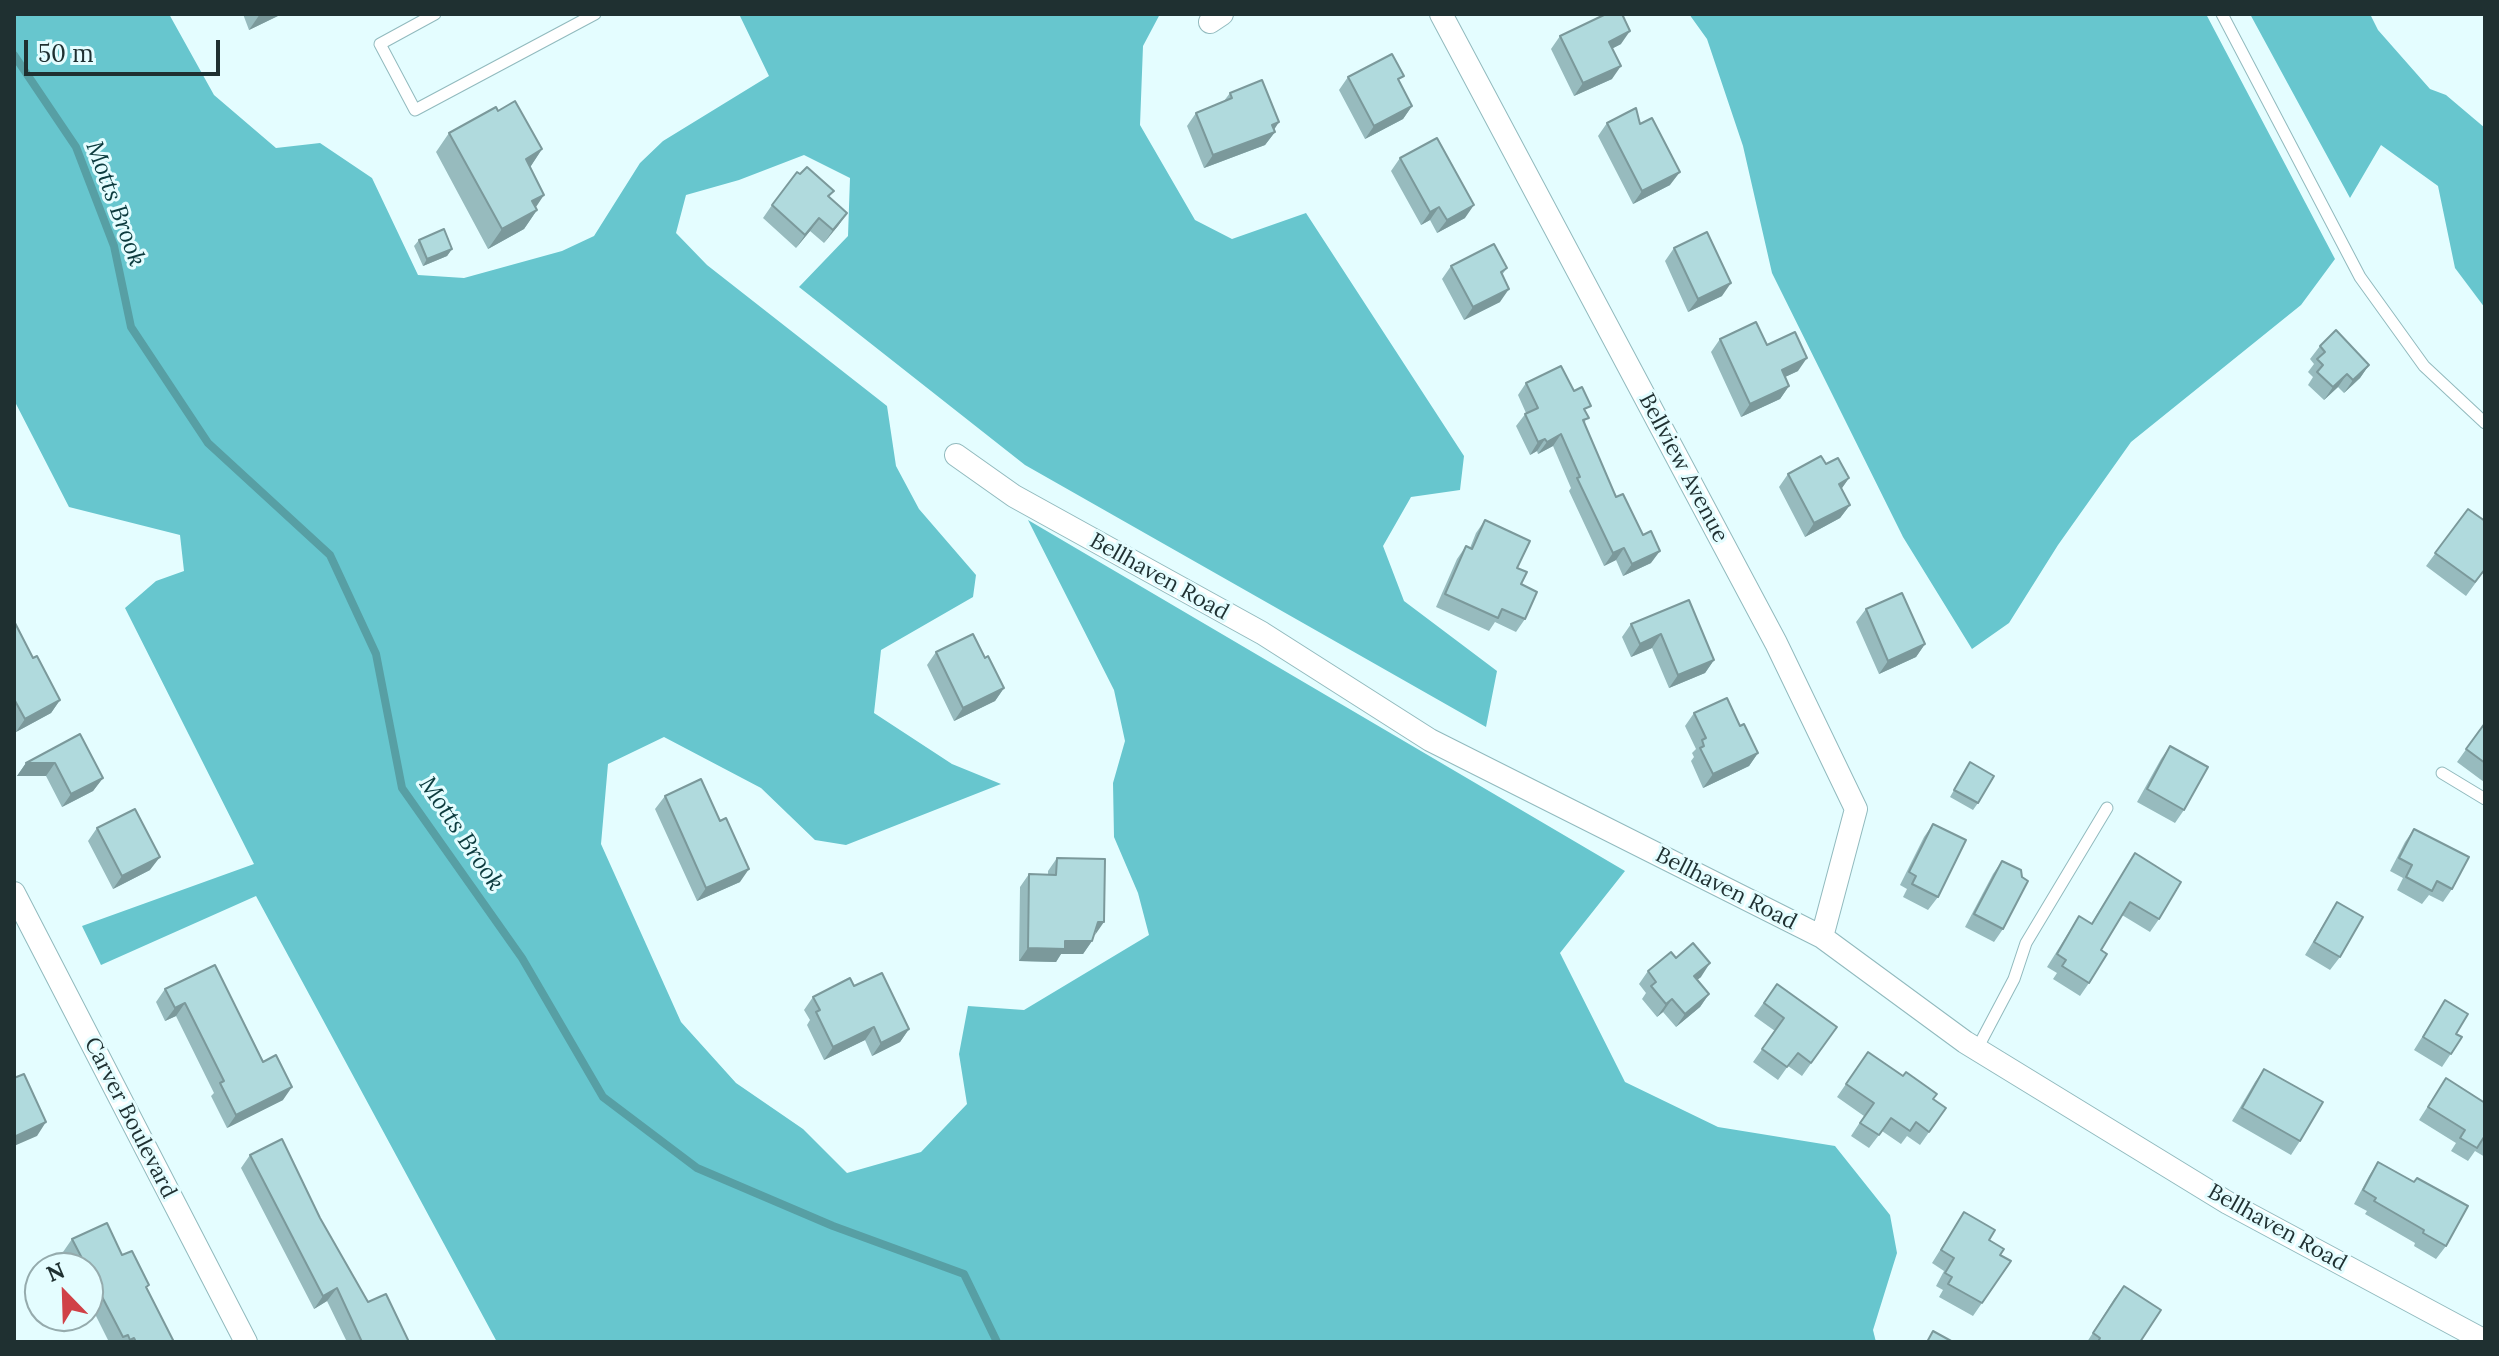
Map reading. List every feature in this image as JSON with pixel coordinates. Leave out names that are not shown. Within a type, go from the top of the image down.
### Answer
[{"type":"street","name":"Bellview Avenue","points":[[1441,14],[1776,643],[1856,809],[1822,937]]},
{"type":"street","name":"Bellhaven Road","points":[[956,455],[1014,496],[1262,633],[1430,740],[1822,937],[1977,1049],[2228,1203],[2485,1341]]},
{"type":"street","name":"Carver Boulevard","points":[[14,893],[246,1342]]},
{"type":"lane","points":[[435,14],[380,44],[415,110],[595,14]]},
{"type":"lane","points":[[2222,14],[2360,277],[2424,366],[2485,423]]},
{"type":"lane","points":[[2442,773],[2485,799]]},
{"type":"lane","points":[[1977,1049],[2014,979],[2026,943],[2107,808]]},
{"type":"shaded area","points":[[14,14],[169,14],[214,95],[276,148],[320,143],[372,178],[418,275],[464,278],[562,251],[594,236],[640,163],[663,141],[769,76],[739,14],[1160,14],[1143,46],[1140,125],[1195,220],[1232,239],[1306,213],[1464,456],[1460,490],[1411,497],[1383,546],[1404,601],[1497,671],[1486,727],[1025,465],[799,287],[848,236],[850,178],[804,155],[739,180],[686,195],[676,233],[707,265],[887,406],[896,466],[919,509],[976,575],[973,597],[881,650],[874,713],[952,764],[1001,784],[846,845],[815,840],[761,788],[664,737],[608,764],[601,844],[681,1022],[736,1083],[803,1129],[847,1173],[921,1152],[967,1104],[959,1054],[968,1006],[1024,1010],[1149,935],[1138,893],[1114,837],[1113,783],[1125,741],[1114,690],[1028,520],[1625,871],[1560,953],[1625,1082],[1718,1127],[1835,1146],[1890,1215],[1897,1253],[1873,1330],[1876,1342],[497,1342],[256,896],[101,965],[82,926],[254,864],[125,608],[156,581],[184,571],[180,535],[69,507],[14,400]]},
{"type":"shaded area","points":[[1689,14],[2206,14],[2335,259],[2301,305],[2131,442],[2058,545],[2009,623],[1972,649],[1903,537],[1772,273],[1743,146],[1707,39]]},
{"type":"shaded area","points":[[2250,14],[2370,14],[2378,30],[2430,89],[2446,95],[2485,128],[2485,308],[2455,268],[2438,186],[2381,145],[2350,198]]},
{"type":"building","points":[[1606,14],[1622,14],[1630,31],[1609,42],[1621,66],[1583,83],[1560,36]]},
{"type":"building","points":[[1392,54],[1404,76],[1398,79],[1412,106],[1374,126],[1348,77]]},
{"type":"building","points":[[1262,80],[1279,122],[1272,125],[1275,132],[1213,155],[1196,113],[1232,98],[1230,93]]},
{"type":"building","points":[[515,101],[542,149],[526,159],[544,195],[532,201],[537,210],[502,229],[449,133],[496,107],[498,111]]},
{"type":"building","points":[[1636,108],[1640,124],[1652,118],[1680,172],[1642,191],[1607,123]]},
{"type":"building","points":[[1437,138],[1474,205],[1447,220],[1439,207],[1430,212],[1400,158]]},
{"type":"building","points":[[807,167],[834,191],[828,196],[847,213],[833,230],[819,218],[805,235],[772,205],[797,172],[800,174]]},
{"type":"building","points":[[444,229],[452,249],[427,259],[419,240]]},
{"type":"building","points":[[1707,232],[1731,283],[1698,299],[1674,248]]},
{"type":"building","points":[[1494,244],[1507,268],[1501,272],[1509,289],[1473,307],[1451,266]]},
{"type":"building","points":[[1756,322],[1767,345],[1795,332],[1807,358],[1782,370],[1789,386],[1750,404],[1720,339]]},
{"type":"building","points":[[2336,330],[2369,365],[2353,380],[2347,374],[2333,387],[2317,372],[2323,365],[2317,359],[2325,352],[2320,346]]},
{"type":"building","points":[[1561,366],[1574,391],[1582,387],[1591,406],[1584,409],[1589,418],[1583,420],[1616,497],[1623,494],[1643,535],[1651,531],[1660,551],[1632,564],[1624,548],[1613,553],[1577,478],[1580,477],[1561,434],[1547,442],[1545,439],[1538,442],[1525,414],[1538,408],[1526,383]]},
{"type":"building","points":[[1821,456],[1826,464],[1838,458],[1849,478],[1839,484],[1850,505],[1814,523],[1788,474]]},
{"type":"building","points":[[2468,509],[2485,521],[2485,569],[2475,582],[2435,553]]},
{"type":"building","points":[[1485,520],[1530,541],[1517,568],[1527,572],[1521,584],[1537,592],[1525,619],[1502,609],[1498,618],[1445,594],[1466,546],[1472,549]]},
{"type":"building","points":[[1902,593],[1925,644],[1888,661],[1866,609]]},
{"type":"building","points":[[1689,600],[1714,660],[1678,675],[1661,634],[1640,644],[1631,624]]},
{"type":"building","points":[[14,621],[60,700],[25,719],[14,699]]},
{"type":"building","points":[[973,634],[1004,688],[963,708],[936,652]]},
{"type":"building","points":[[1727,698],[1740,726],[1744,724],[1758,753],[1713,774],[1700,748],[1704,746],[1702,740],[1706,738],[1694,713]]},
{"type":"building","points":[[2485,723],[2485,763],[2466,749]]},
{"type":"building","points":[[80,734],[103,778],[71,794],[55,763],[26,763]]},
{"type":"building","points":[[2170,746],[2208,767],[2184,810],[2147,789]]},
{"type":"building","points":[[1970,762],[1994,776],[1978,803],[1954,790]]},
{"type":"building","points":[[701,779],[720,821],[726,818],[749,869],[706,888],[665,796]]},
{"type":"building","points":[[135,809],[160,857],[122,876],[97,828]]},
{"type":"building","points":[[1933,824],[1966,840],[1938,897],[1912,884],[1916,876],[1909,872]]},
{"type":"building","points":[[2414,829],[2469,857],[2452,889],[2437,881],[2432,891],[2406,877],[2412,865],[2399,858]]},
{"type":"building","points":[[2135,853],[2181,882],[2159,919],[2130,902],[2101,950],[2107,954],[2089,983],[2062,966],[2066,960],[2057,954],[2079,916],[2092,924]]},
{"type":"building","points":[[1057,858],[1105,859],[1104,922],[1098,922],[1092,941],[1065,941],[1065,949],[1028,948],[1029,874],[1056,875]]},
{"type":"building","points":[[2002,861],[2021,870],[2022,877],[2028,881],[2003,929],[1974,914]]},
{"type":"building","points":[[2337,902],[2363,917],[2340,957],[2314,942]]},
{"type":"building","points":[[1693,943],[1710,963],[1694,976],[1709,994],[1685,1014],[1672,999],[1666,1004],[1651,986],[1656,982],[1648,971],[1671,952],[1676,958]]},
{"type":"building","points":[[215,965],[263,1062],[276,1055],[292,1087],[236,1115],[220,1083],[224,1081],[185,1003],[175,1008],[165,989]]},
{"type":"building","points":[[882,973],[909,1029],[881,1043],[874,1027],[833,1047],[816,1012],[820,1010],[813,997],[850,978],[854,986]]},
{"type":"building","points":[[1777,984],[1837,1027],[1811,1063],[1798,1053],[1787,1067],[1762,1049],[1784,1018],[1764,1003]]},
{"type":"building","points":[[2445,1000],[2468,1014],[2456,1034],[2462,1037],[2451,1054],[2423,1037]]},
{"type":"building","points":[[1868,1052],[1903,1076],[1906,1072],[1937,1094],[1933,1099],[1946,1108],[1929,1132],[1916,1122],[1910,1131],[1891,1118],[1879,1135],[1860,1123],[1874,1103],[1846,1084]]},
{"type":"building","points":[[2264,1069],[2323,1102],[2300,1141],[2242,1108]]},
{"type":"building","points":[[24,1074],[46,1122],[14,1137],[14,1078]]},
{"type":"building","points":[[2446,1078],[2485,1103],[2485,1138],[2477,1148],[2460,1138],[2465,1130],[2428,1107]]},
{"type":"building","points":[[282,1139],[320,1218],[368,1302],[386,1294],[409,1342],[362,1342],[337,1288],[323,1296],[250,1155]]},
{"type":"building","points":[[2378,1162],[2414,1182],[2417,1178],[2468,1206],[2446,1246],[2374,1201],[2376,1198],[2363,1190]]},
{"type":"building","points":[[1964,1212],[1995,1230],[1989,1240],[2004,1249],[2000,1255],[2011,1261],[1982,1303],[1948,1284],[1952,1277],[1945,1273],[1954,1258],[1941,1250]]},
{"type":"building","points":[[107,1223],[122,1255],[132,1251],[174,1342],[136,1342],[134,1338],[130,1340],[128,1335],[123,1337],[104,1300],[104,1252],[79,1252],[72,1239]]},
{"type":"building","points":[[2124,1286],[2161,1310],[2140,1342],[2098,1342],[2100,1338],[2093,1333]]},
{"type":"building","points":[[1933,1331],[1953,1342],[1927,1342]]},
{"type":"waterway","name":"Motts Brook","points":[[14,55],[76,147],[114,246],[131,327],[208,443],[330,555],[376,654],[402,788],[522,958],[603,1097],[697,1168],[833,1226],[964,1274],[997,1342]]}]
